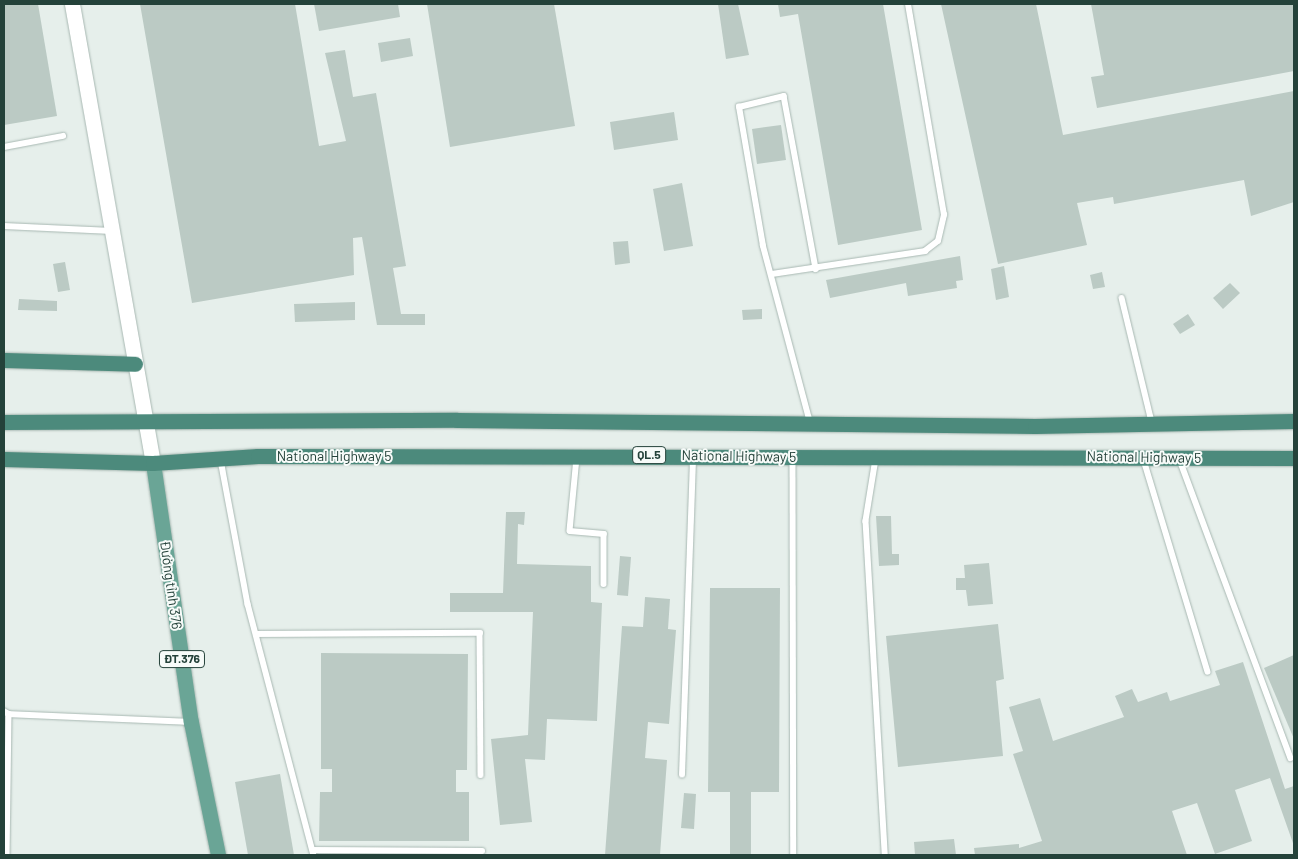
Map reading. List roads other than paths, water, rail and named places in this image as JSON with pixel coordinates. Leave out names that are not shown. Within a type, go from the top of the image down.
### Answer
[{"type":"highway","points":[[4,360],[135,364]]},
{"type":"highway","points":[[4,422],[456,420],[810,426],[1152,424],[1294,421]]},
{"type":"highway","name":"National Highway 5","points":[[4,459],[153,462],[221,460],[258,456],[693,455],[876,459],[1144,460],[1179,458],[1294,458]]},
{"type":"main road","points":[[72,4],[144,422],[153,462]]},
{"type":"main road","name":"Đường tỉnh 376","points":[[153,462],[191,722],[218,855]]},
{"type":"lane","points":[[772,274],[816,269],[925,251],[938,241],[944,215],[908,4]]},
{"type":"lane","points":[[810,426],[772,274],[739,107],[784,96],[816,269]]},
{"type":"lane","points":[[4,147],[63,136]]},
{"type":"lane","points":[[4,226],[112,231]]},
{"type":"lane","points":[[1122,298],[1152,424]]},
{"type":"lane","points":[[682,775],[693,455]]},
{"type":"lane","points":[[578,456],[570,531],[604,534],[604,584]]},
{"type":"lane","points":[[793,458],[794,855]]},
{"type":"lane","points":[[1179,458],[1291,758]]},
{"type":"lane","points":[[876,459],[866,521],[885,855]]},
{"type":"lane","points":[[221,460],[256,634],[314,853],[482,852]]},
{"type":"lane","points":[[1144,460],[1208,672]]},
{"type":"lane","points":[[256,634],[480,633],[481,775]]},
{"type":"lane","points":[[7,855],[6,713],[191,722]]}]
